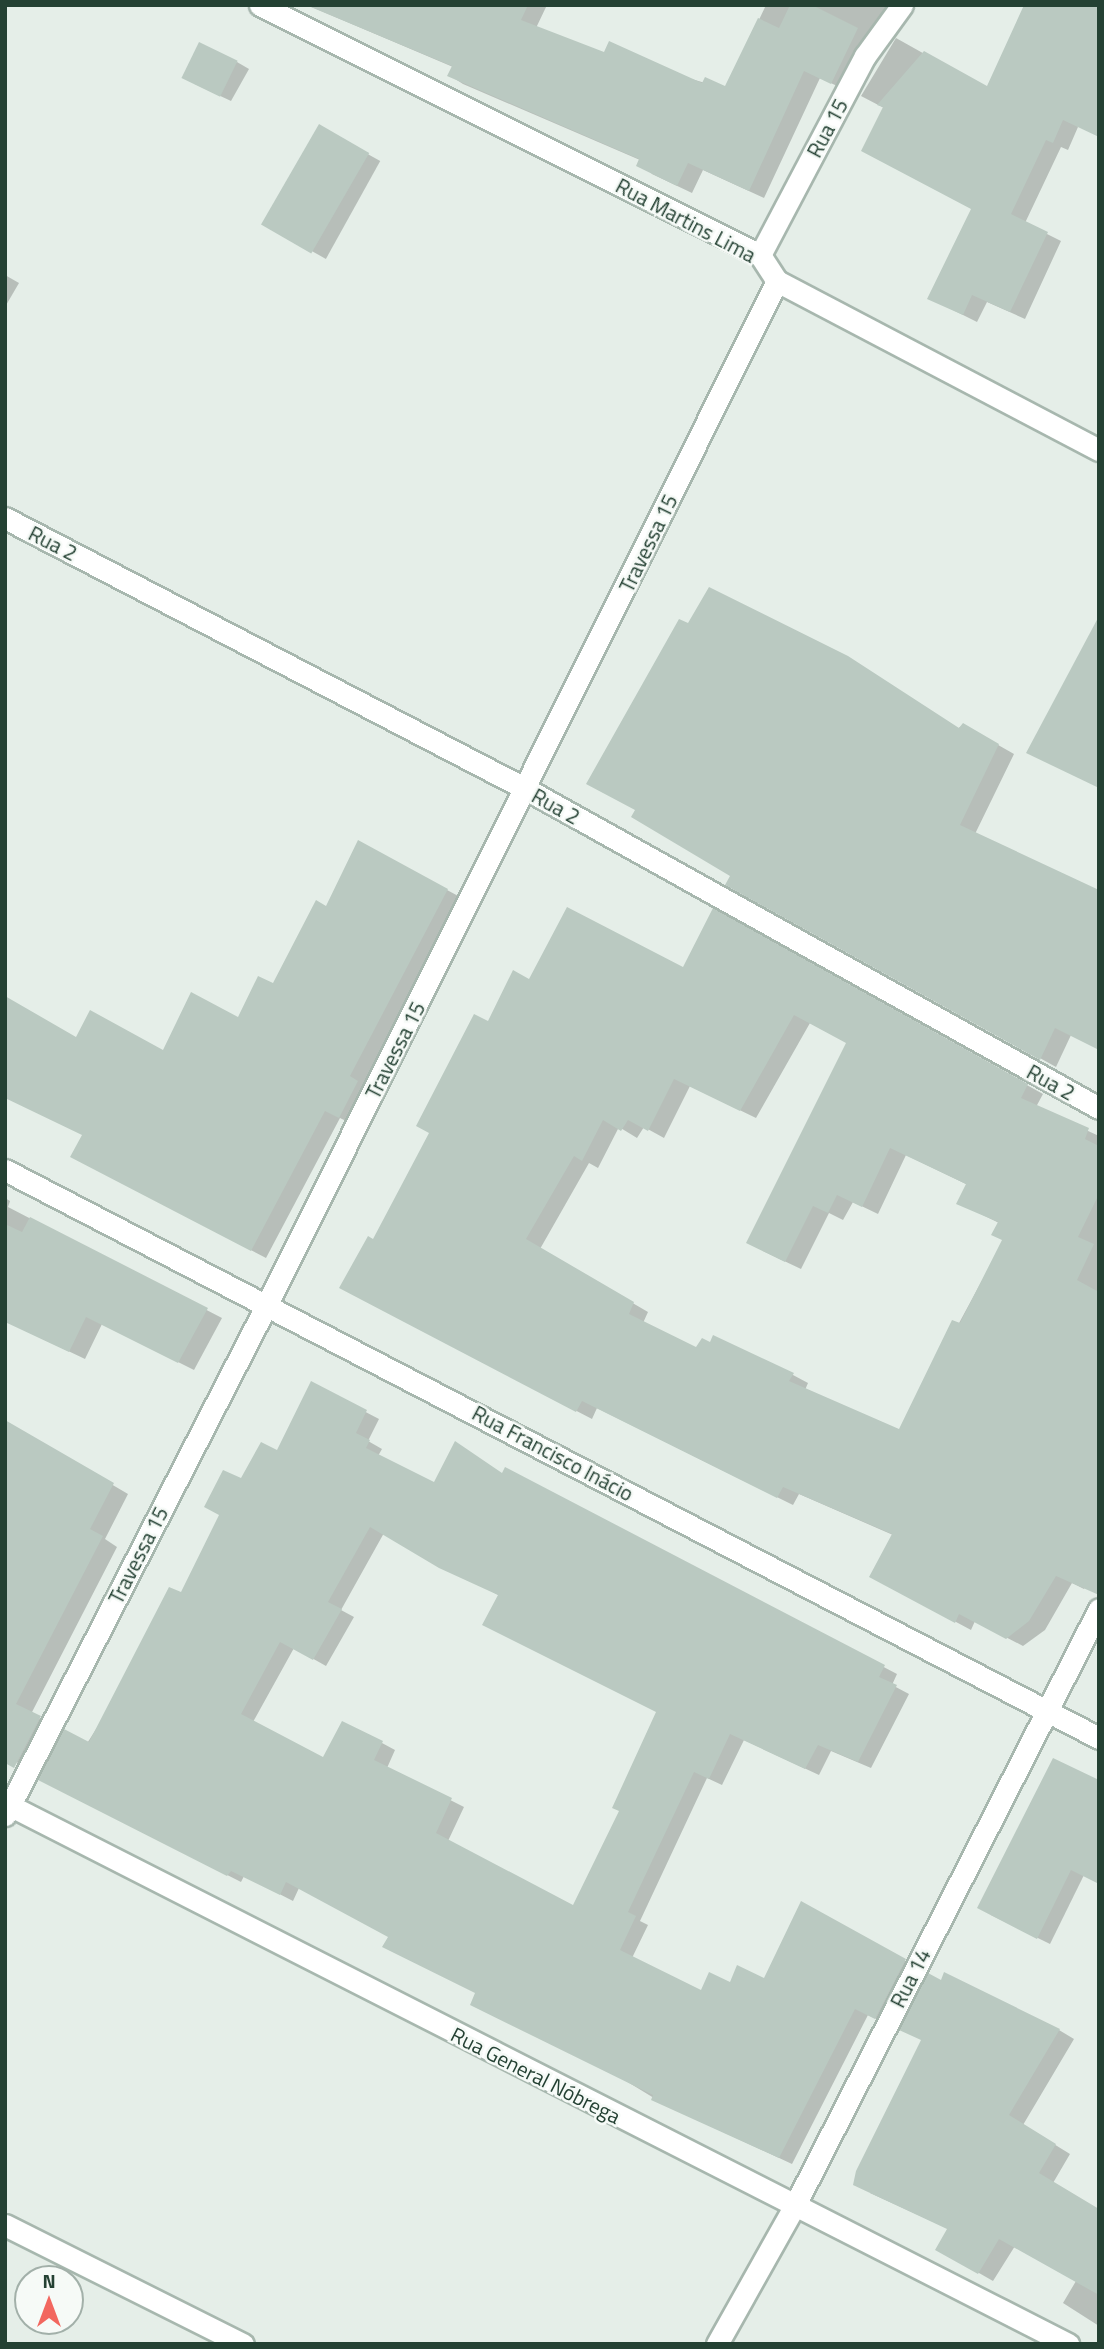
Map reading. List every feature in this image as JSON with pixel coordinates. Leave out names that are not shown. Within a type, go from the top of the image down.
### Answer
[{"type":"street","name":"Rua Martins Lima","points":[[260,5],[760,255],[777,282]]},
{"type":"street","name":"Rua 15","points":[[760,255],[865,56],[902,5]]},
{"type":"street","points":[[777,282],[1099,450]]},
{"type":"street","name":"Travessa 15","points":[[7,1808],[267,1304],[777,282]]},
{"type":"street","name":"Rua 2","points":[[5,518],[526,789],[1099,1108]]},
{"type":"street","name":"Rua Francisco Inácio","points":[[5,1170],[1099,1738]]},
{"type":"street","name":"Rua 14","points":[[717,2344],[794,2207],[1045,1709],[1099,1609]]},
{"type":"street","name":"Rua General Nóbrega","points":[[7,1808],[1069,2344]]},
{"type":"street","points":[[5,2225],[243,2344]]},
{"type":"building","points":[[306,5],[528,5],[521,20],[604,52],[609,41],[702,83],[705,77],[725,86],[758,18],[779,28],[790,5],[812,5],[858,28],[831,84],[804,71],[749,191],[688,163],[677,186],[636,166],[639,159],[447,76],[452,66]]},
{"type":"building","points":[[1024,5],[1099,5],[1099,137],[1063,120],[1053,143],[1046,140],[1011,214],[1048,232],[1010,312],[972,295],[963,315],[927,299],[971,209],[861,151],[883,107],[877,105],[924,51],[987,86]]},
{"type":"building","points":[[199,42],[238,61],[220,97],[181,78]]},
{"type":"building","points":[[319,124],[369,153],[311,253],[261,224]]},
{"type":"building","points":[[709,587],[848,656],[959,728],[963,723],[999,744],[960,825],[1099,890],[1099,1050],[1055,1028],[1040,1060],[725,885],[730,876],[631,817],[635,810],[586,784],[679,619],[688,623]]},
{"type":"building","points":[[1099,616],[1099,788],[1026,753]]},
{"type":"building","points":[[358,840],[448,889],[350,1076],[358,1081],[339,1118],[325,1111],[251,1251],[70,1157],[82,1135],[5,1098],[5,996],[76,1037],[90,1010],[163,1050],[191,992],[238,1017],[258,976],[273,983],[316,900],[326,906]]},
{"type":"building","points":[[567,907],[683,967],[713,908],[1028,1084],[1021,1098],[1089,1128],[1085,1139],[1099,1146],[1099,1194],[1078,1237],[1094,1244],[1077,1280],[1099,1292],[1099,1595],[1056,1576],[1029,1621],[1006,1639],[959,1614],[955,1623],[869,1577],[892,1534],[783,1487],[777,1498],[582,1401],[576,1412],[339,1288],[368,1236],[373,1239],[429,1133],[416,1126],[474,1014],[488,1021],[513,970],[529,979]],"holes":[[[794,1015],[846,1043],[746,1243],[785,1262],[813,1206],[828,1213],[837,1195],[862,1207],[890,1148],[966,1184],[956,1204],[998,1222],[991,1235],[1002,1240],[960,1323],[952,1320],[899,1429],[789,1381],[794,1373],[713,1335],[710,1342],[702,1338],[696,1347],[629,1314],[634,1302],[526,1239],[574,1156],[582,1161],[603,1120],[621,1131],[628,1120],[648,1131],[674,1079],[740,1111]]]},
{"type":"building","points":[[30,1217],[208,1308],[178,1363],[86,1317],[69,1352],[5,1322],[5,1224],[22,1232]]},
{"type":"building","points":[[311,1381],[367,1410],[356,1433],[370,1440],[366,1448],[434,1482],[455,1441],[502,1473],[505,1467],[885,1665],[879,1677],[897,1685],[858,1762],[818,1745],[805,1769],[730,1734],[709,1779],[694,1772],[628,1912],[636,1916],[620,1950],[701,1990],[709,1972],[730,1982],[737,1965],[764,1978],[801,1901],[906,1959],[875,2019],[855,2009],[779,2158],[651,2100],[653,2095],[470,2005],[475,1993],[382,1947],[388,1937],[286,1882],[280,1895],[231,1871],[227,1876],[38,1780],[64,1729],[89,1742],[169,1587],[181,1592],[219,1515],[204,1507],[223,1470],[241,1478],[261,1442],[277,1450]],"holes":[[[370,1527],[439,1568],[498,1595],[482,1625],[656,1712],[612,1808],[619,1811],[573,1905],[436,1833],[452,1798],[374,1760],[383,1741],[342,1721],[323,1757],[241,1714],[280,1642],[313,1660],[342,1609],[328,1602]]]},
{"type":"building","points":[[5,1420],[114,1483],[90,1529],[103,1536],[16,1704],[41,1716],[14,1768],[5,1763]]},
{"type":"building","points":[[1053,1758],[1099,1780],[1099,1884],[1071,1870],[1037,1939],[977,1908]]},
{"type":"building","points":[[944,1972],[1060,2029],[1009,2115],[1056,2144],[1039,2173],[1099,2209],[1099,2295],[999,2239],[978,2274],[935,2250],[947,2229],[853,2185],[856,2171],[921,2040],[899,2030],[928,1973],[941,1980]]}]
